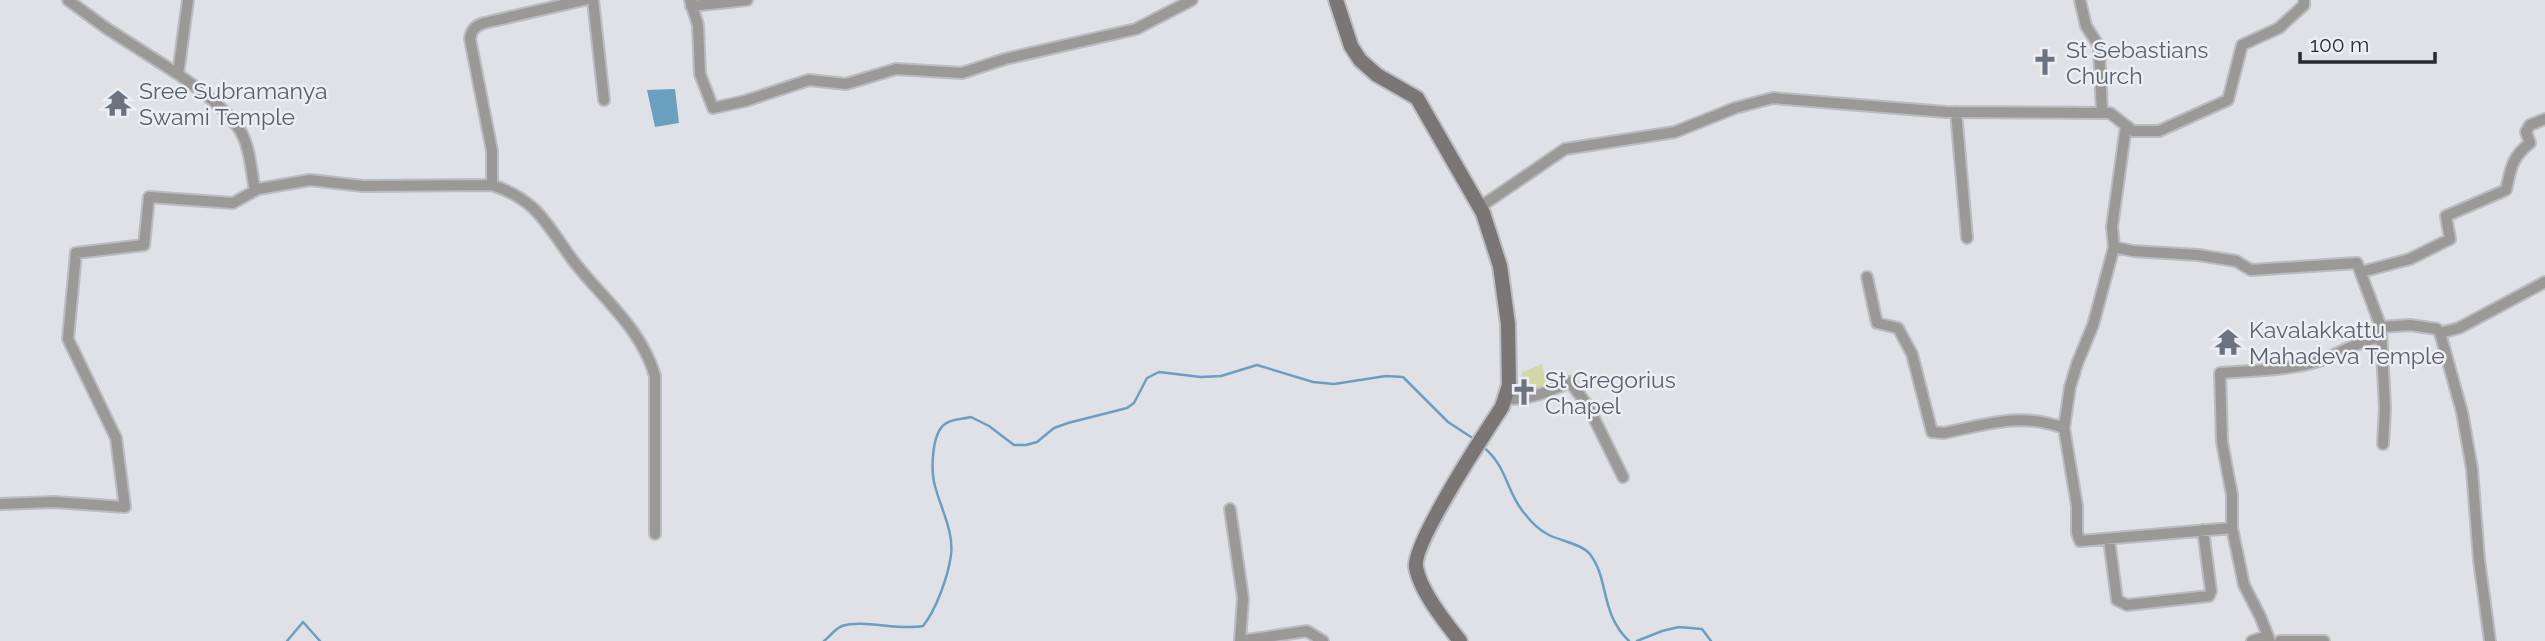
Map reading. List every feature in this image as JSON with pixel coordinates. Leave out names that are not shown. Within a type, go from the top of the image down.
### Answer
[{"type":"street","points":[[68,0],[106,29],[205,94],[239,127],[247,150],[255,191]]},
{"type":"street","points":[[178,74],[188,0]]},
{"type":"street","points":[[492,185],[492,151],[471,33],[474,27],[484,23],[584,0]]},
{"type":"street","points":[[593,0],[604,100]]},
{"type":"street","points":[[747,0],[690,3],[698,25],[700,74],[713,108],[745,101],[809,80],[846,84],[896,69],[962,73],[1005,59],[1136,29],[1192,0]]},
{"type":"street","points":[[1336,0],[1348,37],[1360,61],[1377,75],[1417,98],[1480,207],[1502,277],[1510,367],[1505,399],[1437,513],[1416,558],[1420,580],[1460,641]]},
{"type":"street","points":[[2080,0],[2086,26],[2099,46],[2102,113]]},
{"type":"street","points":[[1480,207],[1565,149],[1675,132],[1735,108],[1773,98],[1956,112],[2110,113],[2133,131],[2159,131],[2228,100],[2242,46],[2279,28],[2304,5],[2304,0]]},
{"type":"street","points":[[1956,112],[1967,238]]},
{"type":"street","points":[[2361,272],[2410,259],[2450,239],[2446,216],[2506,190],[2510,166],[2530,143],[2526,132],[2530,125],[2545,119]]},
{"type":"street","points":[[2126,126],[2112,227],[2114,247],[2093,325],[2070,387],[2064,428],[2077,506],[2077,533],[2080,541],[2232,528]]},
{"type":"street","points":[[0,504],[54,502],[125,507],[116,438],[68,339],[76,253],[144,245],[149,197],[233,203],[255,191],[310,180],[363,186],[492,185],[507,190],[539,214],[649,354],[655,376],[655,534]]},
{"type":"street","points":[[2114,247],[2236,261],[2251,270],[2357,264],[2381,332],[2385,408],[2383,444]]},
{"type":"street","points":[[1867,277],[1877,323],[1898,328],[1912,354],[1932,432],[1944,433],[2022,418],[2046,421],[2064,428]]},
{"type":"street","points":[[2440,333],[2459,328],[2545,282]]},
{"type":"street","points":[[2252,641],[2266,636],[2270,641],[2244,585],[2232,528],[2232,495],[2222,442],[2220,373],[2295,367],[2331,357],[2381,332],[2410,325],[2437,329],[2440,333],[2462,412],[2472,469],[2479,560],[2490,641]]},
{"type":"street","points":[[1505,399],[1524,399],[1570,382],[1588,406],[1623,477]]},
{"type":"street","points":[[1230,509],[1243,598],[1240,641],[1307,631],[1323,641]]},
{"type":"street","points":[[2109,538],[2117,600],[2127,605],[2209,596],[2211,591],[2203,530]]},
{"type":"street","points":[[2280,641],[2324,641]]},
{"type":"green space","points":[[1542,364],[1548,388],[1532,393],[1518,382],[1523,372]]},
{"type":"water","points":[[675,89],[679,123],[655,127],[647,90]]},
{"type":"waterway","points":[[824,641],[840,627],[851,624],[923,626],[932,611],[941,593],[951,555],[949,529],[934,480],[933,454],[940,429],[951,421],[971,417],[989,426],[1014,445],[1026,445],[1037,442],[1054,428],[1127,408],[1134,403],[1147,378],[1159,372],[1201,377],[1221,376],[1257,365],[1313,382],[1334,384],[1386,376],[1403,377],[1448,422],[1474,439]]},
{"type":"waterway","points":[[1482,446],[1497,462],[1519,506],[1533,523],[1549,535],[1589,553],[1596,563],[1613,619],[1629,641]]},
{"type":"waterway","points":[[287,641],[303,622],[320,641]]},
{"type":"waterway","points":[[1637,641],[1679,627],[1702,629],[1711,641]]},
{"type":"place","name":"St Sebastians Church","points":[[2045,62]]},
{"type":"place","name":"Sree Subramanya Swami Temple","points":[[118,103]]},
{"type":"place","name":"Kavalakkattu Mahadeva Temple","points":[[2228,342]]},
{"type":"place","name":"St Gregorius Chapel","points":[[1524,392]]}]
